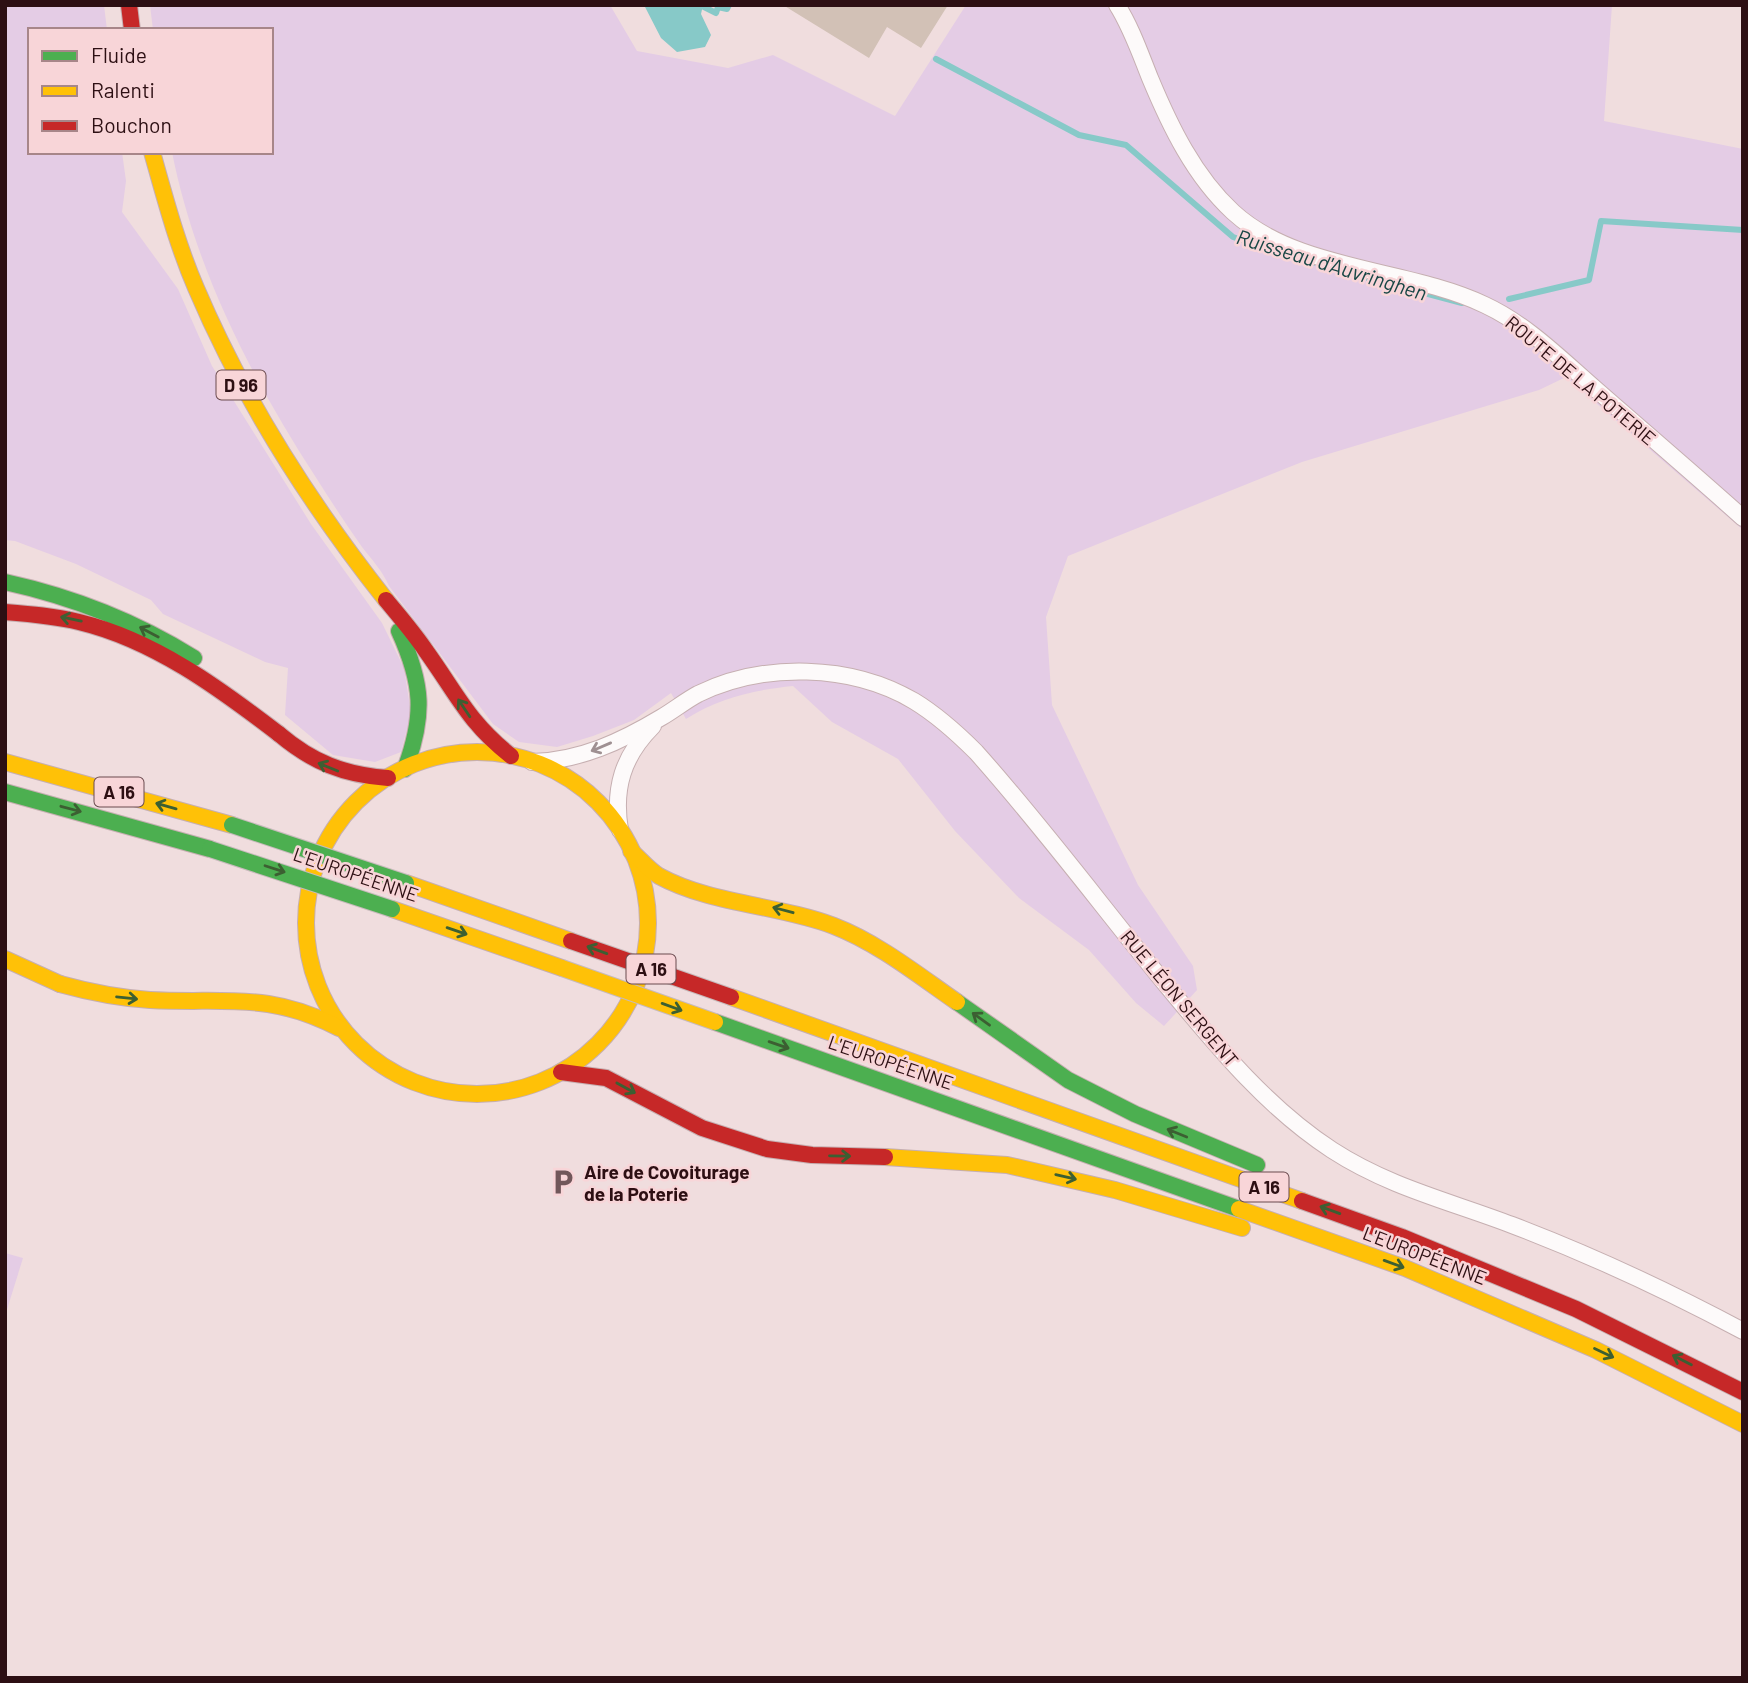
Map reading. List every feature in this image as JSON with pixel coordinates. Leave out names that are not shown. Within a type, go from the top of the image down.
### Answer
[{"type":"main road","points":[[129,5],[132,28]]},
{"type":"main road","name":"D 96","points":[[153,154],[183,258],[233,368],[287,463],[379,593],[427,652],[472,720],[494,743],[512,756]]},
{"type":"main road","points":[[5,582],[83,603],[164,640],[203,664],[258,708],[279,734]]},
{"type":"main road","name":"D 96","points":[[379,593],[409,654],[420,689],[422,714],[405,769]]},
{"type":"main road","points":[[5,612],[78,620],[123,636],[190,669],[234,698],[307,757],[328,768],[354,775],[387,778]]},
{"type":"main road","points":[[462,753],[492,753],[532,762],[552,770],[578,786],[601,806],[620,830],[631,851],[642,882],[647,915],[646,948],[638,980],[623,1010],[604,1037],[580,1060],[561,1072],[538,1083],[510,1091],[480,1094],[450,1092],[421,1085],[392,1072],[367,1054],[345,1032],[326,1004],[314,973],[307,940],[309,895],[317,863],[339,823],[361,798],[387,778],[405,769],[433,758],[462,753]]},
{"type":"main road","name":"L'EUROPÉENNE","points":[[5,762],[232,825],[406,883],[1318,1206],[1508,1279],[1632,1335],[1743,1392]]},
{"type":"main road","name":"L'EUROPÉENNE","points":[[5,792],[210,849],[392,909],[1405,1268],[1527,1318],[1630,1366],[1743,1424]]},
{"type":"main road","points":[[631,851],[656,874],[682,887],[795,913],[834,926],[904,965],[1069,1080],[1167,1129],[1276,1172]]},
{"type":"main road","points":[[5,959],[60,984]]},
{"type":"main road","points":[[5,967],[60,984],[136,999],[274,1002],[309,1012],[345,1032]]},
{"type":"main road","points":[[561,1072],[607,1078],[702,1128],[774,1150],[812,1155],[934,1159],[1007,1165],[1115,1189],[1260,1233],[1307,1233]]},
{"type":"main road","points":[[1335,1196],[1420,1234],[1508,1279]]},
{"type":"street","name":"ROUTE DE LA POTERIE","points":[[1117,5],[1186,152],[1214,192],[1241,219],[1262,233],[1298,250],[1451,292],[1502,315],[1558,357],[1743,517]]},
{"type":"street","name":"RUE LÉON SERGENT","points":[[663,717],[691,698],[714,687],[789,672],[846,676],[913,700],[936,716],[976,752],[1192,1017],[1252,1083],[1303,1130],[1357,1165],[1393,1184],[1577,1251],[1636,1277],[1743,1331]]},
{"type":"street","points":[[532,762],[583,755],[663,717]]},
{"type":"street","points":[[620,830],[617,794],[621,772],[632,751],[663,717]]},
{"type":"shaded area","points":[[5,5],[104,5],[107,28],[28,28],[28,154],[122,154],[126,181],[122,212],[178,289],[212,366],[311,524],[382,623],[404,668],[411,713],[401,752],[375,762],[333,755],[285,715],[288,668],[265,662],[163,614],[151,600],[76,564],[15,541],[5,540]]},
{"type":"shaded area","points":[[150,5],[610,5],[637,51],[728,68],[773,55],[895,116],[966,5],[1612,5],[1604,121],[1743,149],[1743,530],[1566,377],[1539,390],[1302,462],[1068,556],[1046,617],[1052,705],[1138,885],[1193,966],[1197,990],[1164,1026],[1136,1003],[1089,950],[1019,898],[955,831],[898,759],[832,722],[793,686],[737,696],[686,719],[671,693],[634,720],[557,747],[519,742],[493,724],[389,586],[291,438],[228,321],[195,238],[172,154],[273,154],[273,28],[153,28]]},
{"type":"shaded area","points":[[5,1253],[23,1258],[5,1316]]},
{"type":"water","points":[[644,5],[703,5],[701,14],[711,35],[705,47],[677,52],[661,38]]},
{"type":"building","points":[[783,5],[948,5],[921,48],[887,27],[869,58]]},
{"type":"waterway","name":"Ruisseau d'Auvringhen","points":[[700,5],[716,13],[718,7],[727,9],[729,5]]},
{"type":"waterway","name":"Ruisseau d'Auvringhen","points":[[936,59],[1079,135],[1126,145],[1233,237],[1313,263]]},
{"type":"waterway","name":"Ruisseau d'Auvringhen","points":[[1509,299],[1589,280],[1601,221],[1743,230]]},
{"type":"waterway","name":"Ruisseau d'Auvringhen","points":[[1368,278],[1462,303]]},
{"type":"traffic: fast","points":[[5,582],[55,595],[103,612],[194,658]]},
{"type":"traffic: fast","points":[[399,631],[413,667],[418,700],[416,732],[405,769]]},
{"type":"traffic: fast","points":[[5,792],[210,849]]},
{"type":"traffic: fast","points":[[232,825],[406,883]]},
{"type":"traffic: fast","points":[[210,849],[392,909]]},
{"type":"traffic: fast","points":[[957,1002],[1068,1080],[1135,1114],[1257,1165]]},
{"type":"traffic: fast","points":[[715,1022],[1239,1209]]},
{"type":"traffic: slow","points":[[153,154],[189,271],[235,371],[305,489],[386,600]]},
{"type":"traffic: slow","points":[[477,752],[510,756],[542,765],[572,781],[598,802],[619,828],[635,858],[644,890],[648,923],[644,956],[635,988],[619,1018],[598,1044],[572,1065],[542,1081],[510,1090],[477,1094],[444,1090],[412,1081],[382,1065],[356,1044],[335,1018],[319,988],[310,956],[306,923],[310,890],[319,858],[335,828],[356,802],[382,781],[412,765],[444,756],[477,752]]},
{"type":"traffic: slow","points":[[5,762],[232,825]]},
{"type":"traffic: slow","points":[[631,851],[655,874],[700,893],[791,913],[850,933],[897,960],[957,1002]]},
{"type":"traffic: slow","points":[[406,883],[571,941]]},
{"type":"traffic: slow","points":[[392,909],[562,968]]},
{"type":"traffic: slow","points":[[5,959],[60,984]]},
{"type":"traffic: slow","points":[[562,968],[715,1022]]},
{"type":"traffic: slow","points":[[60,984],[139,999],[268,1004],[314,1016],[339,1028]]},
{"type":"traffic: slow","points":[[731,997],[1302,1201]]},
{"type":"traffic: slow","points":[[885,1157],[1007,1165],[1115,1190],[1242,1228]]},
{"type":"traffic: slow","points":[[1239,1209],[1405,1268],[1596,1350],[1743,1424]]},
{"type":"traffic: jam","points":[[129,5],[132,28]]},
{"type":"traffic: jam","points":[[386,600],[417,638],[473,719],[511,756]]},
{"type":"traffic: jam","points":[[5,612],[70,620],[107,630],[133,641],[209,683],[279,734]]},
{"type":"traffic: jam","points":[[279,734],[291,744],[329,765],[357,774],[388,778]]},
{"type":"traffic: jam","points":[[571,941],[731,997]]},
{"type":"traffic: jam","points":[[561,1072],[606,1078],[702,1128],[767,1149],[812,1155],[885,1157]]},
{"type":"traffic: jam","points":[[1302,1201],[1402,1237],[1576,1309],[1743,1392]]},
{"type":"place","name":"Aire de Covoiturage de la Poterie","points":[[563,1182]]}]
